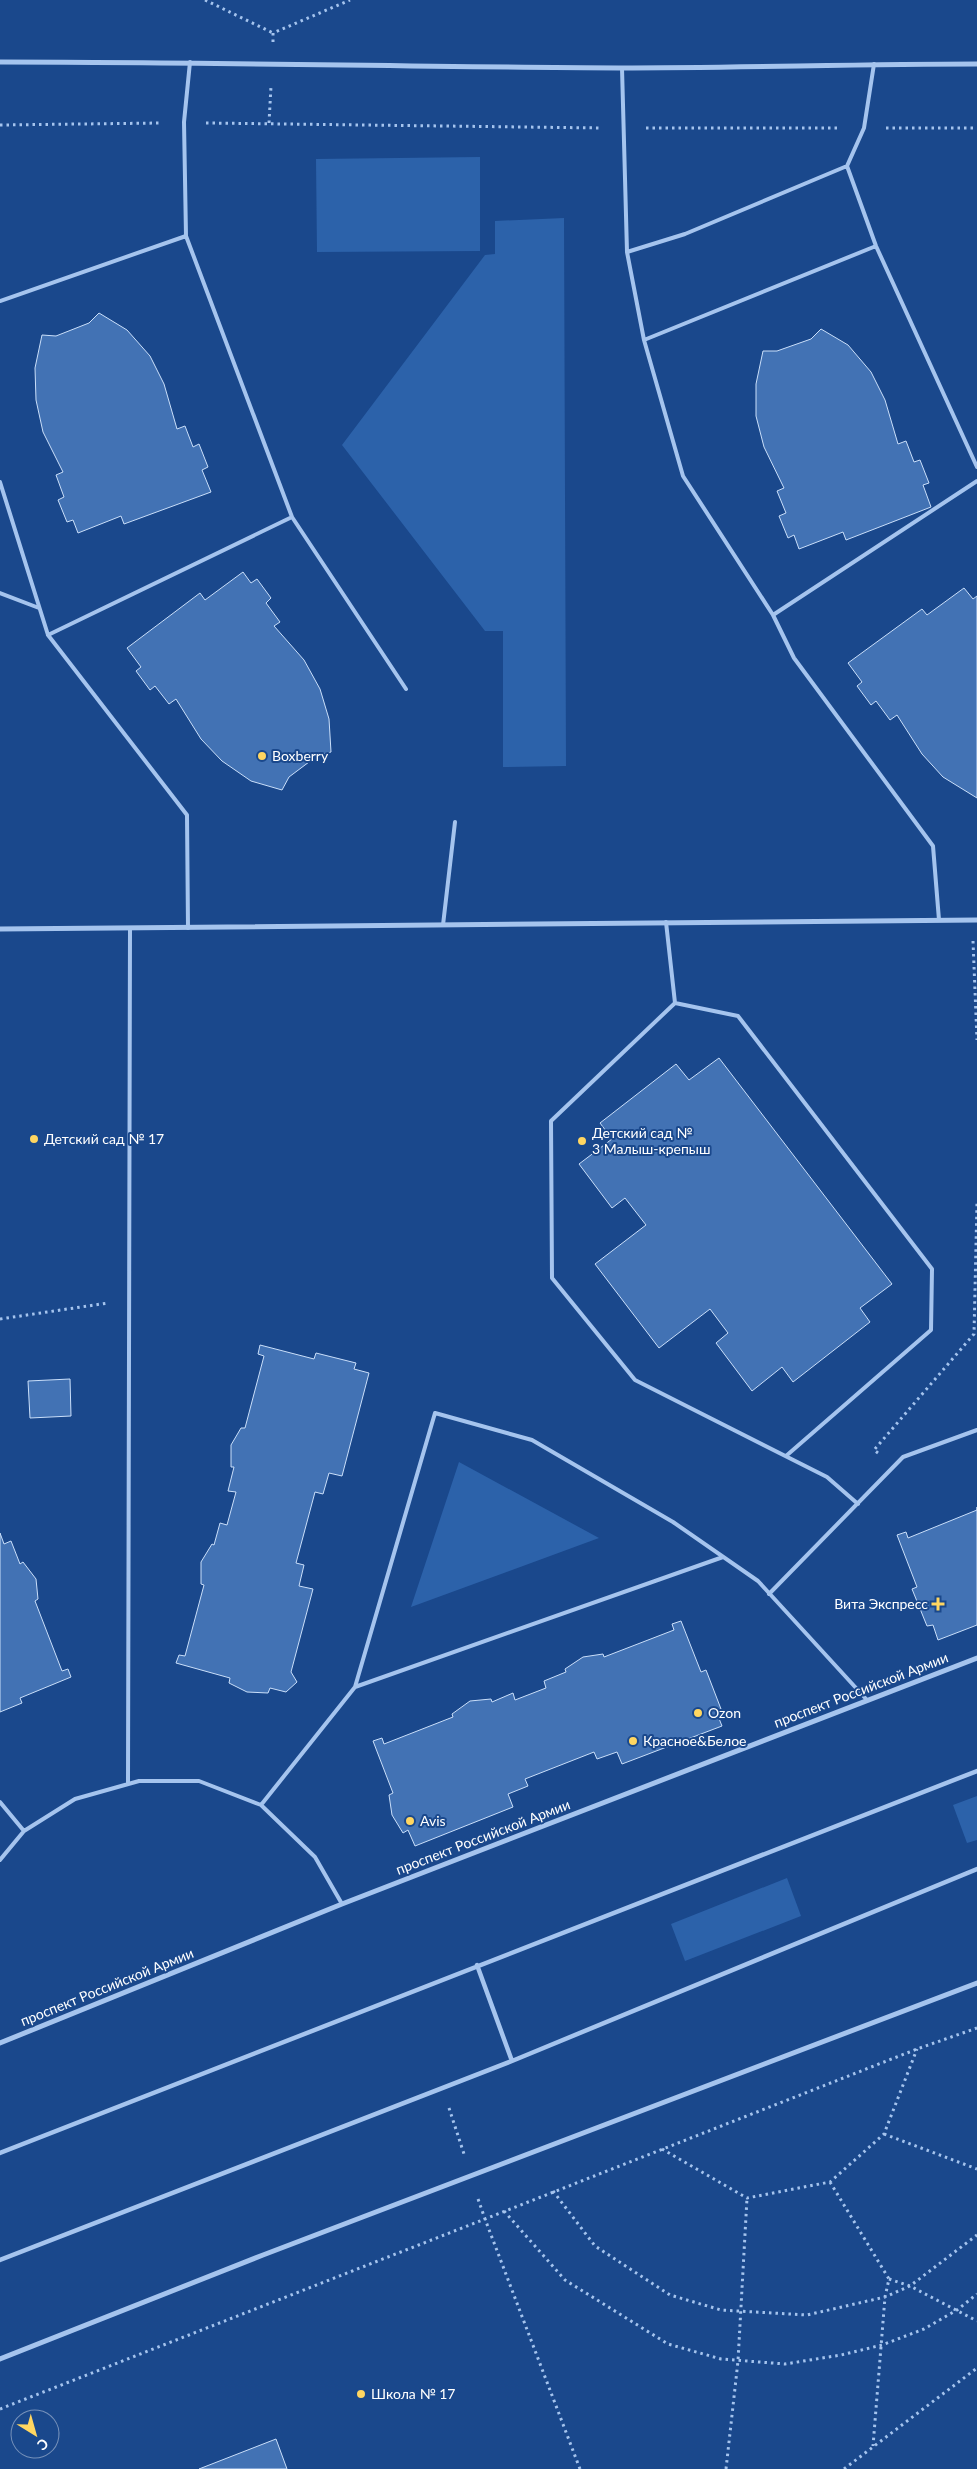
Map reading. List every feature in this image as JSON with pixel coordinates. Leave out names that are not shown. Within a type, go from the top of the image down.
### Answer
[{"type":"street","points":[[0,62],[190,62],[272,65],[622,68],[977,64]]},
{"type":"street","points":[[0,929],[975,920]]},
{"type":"street","name":"проспект Российской Армии","points":[[0,2043],[342,1904],[977,1658]]},
{"type":"street","points":[[0,2153],[477,1965],[977,1772]]},
{"type":"street","points":[[0,2260],[512,2061],[977,1869]]},
{"type":"street","points":[[477,1965],[512,2061]]},
{"type":"street","points":[[0,2359],[263,2255],[977,1983]]},
{"type":"lane","points":[[190,62],[184,122],[186,236],[292,517],[406,689]]},
{"type":"lane","points":[[627,252],[685,234],[847,166],[864,128],[874,64]]},
{"type":"lane","points":[[622,68],[622,128],[627,252],[644,340],[683,476],[773,615],[794,658],[933,846],[939,920]]},
{"type":"lane","points":[[847,166],[876,246],[977,467]]},
{"type":"lane","points":[[0,301],[186,236]]},
{"type":"lane","points":[[644,340],[876,246]]},
{"type":"lane","points":[[773,615],[977,481]]},
{"type":"lane","points":[[0,482],[48,635],[188,814],[188,928]]},
{"type":"lane","points":[[48,635],[292,517]]},
{"type":"lane","points":[[0,593],[39,608]]},
{"type":"lane","points":[[443,925],[455,822]]},
{"type":"lane","points":[[666,922],[675,1003]]},
{"type":"lane","points":[[128,1784],[130,928]]},
{"type":"lane","points":[[675,1003],[551,1121],[552,1278],[635,1380],[827,1477],[858,1504]]},
{"type":"lane","points":[[675,1003],[738,1016],[932,1268],[931,1330],[786,1456]]},
{"type":"lane","points":[[261,1805],[355,1688],[435,1414],[532,1440],[673,1522],[758,1581],[867,1700]]},
{"type":"lane","points":[[769,1594],[903,1457],[977,1430]]},
{"type":"lane","points":[[355,1688],[723,1557]]},
{"type":"lane","points":[[0,1860],[24,1831],[75,1799],[139,1781],[199,1781],[261,1805],[315,1857],[342,1904]]},
{"type":"lane","points":[[0,1802],[24,1831]]},
{"type":"path","points":[[205,0],[274,33]]},
{"type":"path","points":[[0,125],[184,122],[622,128],[977,128]]},
{"type":"path","points":[[975,920],[977,1040]]},
{"type":"path","points":[[0,1319],[109,1302],[129,1294]]},
{"type":"path","points":[[0,2409],[917,2048],[977,2028]]},
{"type":"path","points":[[661,2149],[747,2198],[830,2182],[884,2134],[917,2048]]},
{"type":"path","points":[[443,2088],[485,2219],[580,2469]]},
{"type":"path","points":[[884,2134],[977,2169]]},
{"type":"path","points":[[830,2182],[889,2279],[910,2286],[977,2321]]},
{"type":"path","points":[[553,2191],[596,2246],[670,2295],[721,2310],[807,2315],[885,2296],[910,2286],[977,2235]]},
{"type":"path","points":[[726,2469],[738,2361],[739,2311],[747,2198]]},
{"type":"path","points":[[504,2211],[564,2280],[668,2344],[738,2361],[784,2364],[841,2355],[882,2345],[924,2330],[957,2310],[977,2294]]},
{"type":"path","points":[[873,2446],[885,2296],[889,2279]]},
{"type":"path","points":[[844,2469],[977,2368]]},
{"type":"shaded area","points":[[480,157],[480,251],[317,252],[316,159]]},
{"type":"shaded area","points":[[564,218],[566,766],[503,767],[503,631],[485,631],[342,445],[485,255],[495,254],[495,221]]},
{"type":"shaded area","points":[[459,1462],[599,1538],[411,1607]]},
{"type":"shaded area","points":[[977,1796],[977,1840],[967,1843],[953,1805]]},
{"type":"shaded area","points":[[787,1878],[801,1916],[685,1961],[671,1924]]},
{"type":"building","points":[[99,313],[127,330],[150,356],[164,384],[177,429],[185,426],[193,447],[199,444],[208,467],[202,470],[211,492],[124,524],[121,516],[78,533],[73,520],[67,522],[58,500],[64,497],[56,475],[63,472],[43,432],[36,400],[35,368],[42,335],[56,336],[89,323]]},
{"type":"building","points":[[821,329],[848,345],[871,372],[885,400],[898,444],[906,441],[914,462],[920,460],[929,483],[923,485],[931,507],[846,540],[843,532],[799,549],[794,535],[788,538],[779,516],[786,513],[777,491],[784,488],[764,447],[756,416],[756,384],[763,351],[777,351],[811,339]]},
{"type":"building","points":[[243,572],[251,583],[257,579],[271,598],[266,603],[280,622],[274,626],[304,660],[320,689],[329,719],[331,752],[317,756],[289,777],[282,790],[251,781],[222,761],[201,739],[176,699],[169,704],[155,686],[150,690],[136,671],[141,667],[127,648],[200,593],[205,600]]},
{"type":"building","points":[[964,588],[973,599],[977,596],[977,798],[943,777],[922,754],[897,715],[890,720],[876,701],[871,705],[857,686],[862,682],[848,663],[922,609],[927,615]]},
{"type":"building","points":[[719,1058],[892,1284],[860,1308],[870,1322],[793,1382],[782,1367],[752,1391],[716,1343],[728,1333],[710,1309],[659,1348],[595,1264],[646,1225],[625,1198],[612,1208],[579,1164],[612,1139],[600,1123],[676,1064],[689,1080]]},
{"type":"building","points":[[260,1345],[314,1359],[316,1353],[356,1363],[354,1369],[369,1373],[342,1476],[329,1473],[323,1494],[315,1492],[296,1563],[304,1565],[299,1586],[313,1589],[291,1672],[297,1682],[286,1692],[270,1688],[268,1693],[247,1692],[229,1683],[230,1678],[176,1663],[179,1655],[185,1656],[204,1585],[201,1584],[201,1562],[212,1544],[214,1545],[220,1523],[227,1525],[236,1492],[228,1491],[234,1467],[231,1467],[231,1445],[241,1428],[245,1428],[264,1356],[258,1354]]},
{"type":"building","points":[[70,1379],[71,1416],[30,1418],[28,1381]]},
{"type":"building","points":[[977,1510],[977,1625],[938,1640],[933,1625],[927,1626],[912,1589],[917,1587],[897,1535],[906,1532],[908,1538]]},
{"type":"building","points":[[0,1533],[4,1544],[11,1541],[20,1564],[23,1562],[36,1579],[38,1599],[35,1601],[62,1671],[68,1669],[71,1677],[20,1698],[22,1703],[0,1712]]},
{"type":"building","points":[[681,1621],[701,1672],[706,1670],[721,1709],[716,1711],[722,1726],[622,1764],[617,1752],[597,1759],[594,1752],[525,1779],[528,1786],[508,1794],[513,1807],[415,1846],[408,1830],[403,1833],[392,1815],[389,1795],[393,1793],[373,1741],[382,1738],[384,1744],[453,1717],[452,1714],[470,1701],[491,1699],[492,1702],[513,1693],[515,1700],[546,1688],[544,1681],[566,1672],[565,1669],[583,1657],[603,1654],[604,1657],[674,1630],[672,1624]]},
{"type":"building","points":[[276,2439],[287,2469],[199,2469]]},
{"type":"place","name":"Boxberry","points":[[262,756]]},
{"type":"place","name":"Детский сад № 17","points":[[34,1139]]},
{"type":"place","name":"Детский сад № 3 Малыш-крепыш","points":[[582,1141]]},
{"type":"place","name":"Вита Экспресс","points":[[938,1604]]},
{"type":"place","name":"Ozon","points":[[698,1713]]},
{"type":"place","name":"Красное&Белое","points":[[633,1741]]},
{"type":"place","name":"Avis","points":[[410,1821]]},
{"type":"place","name":"Школа № 17","points":[[361,2394]]}]
